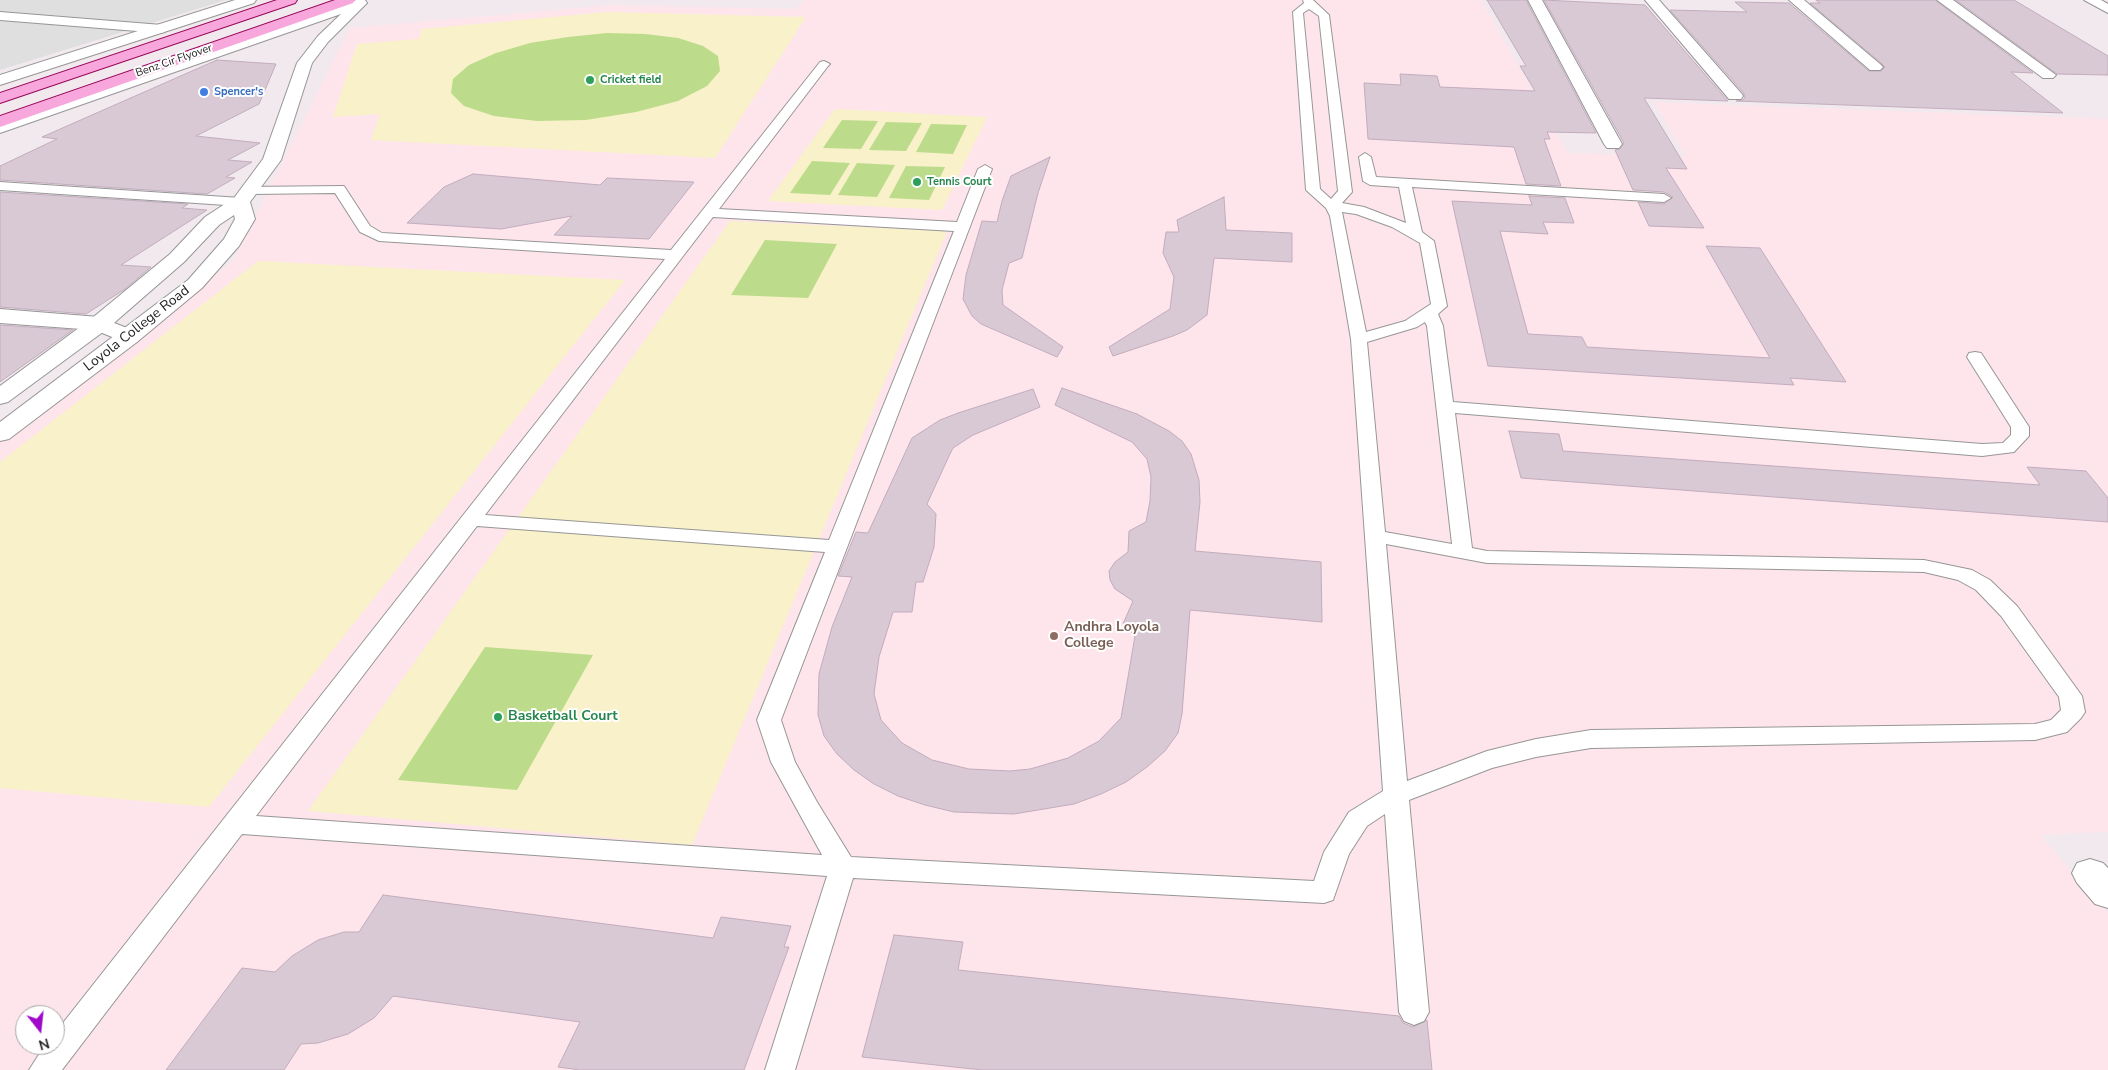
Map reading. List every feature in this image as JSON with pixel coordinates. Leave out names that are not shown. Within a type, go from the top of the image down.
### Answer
[{"type":"main road","points":[[0,89],[269,0]]},
{"type":"main road","points":[[0,98],[290,0]]},
{"type":"main road","points":[[0,112],[320,0]]},
{"type":"main road","name":"Benz Cir Flyover","points":[[0,122],[359,1]]},
{"type":"street","points":[[0,80],[249,0]]},
{"type":"street","points":[[1534,0],[1612,144]]},
{"type":"street","points":[[1652,0],[1735,96]]},
{"type":"street","points":[[1796,0],[1875,66]]},
{"type":"street","points":[[1944,0],[2048,75]]},
{"type":"street","points":[[2091,0],[2108,9]]},
{"type":"street","points":[[0,128],[359,1]]},
{"type":"street","name":"Loyola College Road","points":[[0,397],[99,324],[177,258],[212,221],[246,196],[272,160],[305,63],[323,39],[359,1]]},
{"type":"street","points":[[0,16],[162,28]]},
{"type":"street","name":"Loyola College Road","points":[[0,434],[129,337],[195,284],[221,257],[245,219],[246,196]]},
{"type":"street","points":[[0,316],[99,324],[129,337]]},
{"type":"lane","points":[[1332,206],[1345,192],[1340,146],[1324,15],[1309,2],[1298,12],[1312,190],[1332,206],[1337,216],[1358,337],[1414,1012]]},
{"type":"lane","points":[[44,1070],[824,64]]},
{"type":"lane","points":[[1309,145],[1340,146]]},
{"type":"lane","points":[[1365,158],[1370,181],[1664,198]]},
{"type":"lane","points":[[780,1070],[843,867],[807,808],[783,762],[769,720],[986,169]]},
{"type":"lane","points":[[1404,184],[1415,234]]},
{"type":"lane","points":[[0,186],[246,196],[339,189],[365,229],[379,237],[676,255]]},
{"type":"lane","points":[[1332,206],[1359,210],[1397,224],[1427,241],[1439,306],[1411,324],[1370,337],[1358,337]]},
{"type":"lane","points":[[708,213],[963,227]]},
{"type":"lane","points":[[1429,312],[1434,326],[1463,554]]},
{"type":"lane","points":[[1445,407],[1982,450],[2008,448],[2020,436],[2020,428],[1975,357]]},
{"type":"lane","points":[[470,520],[838,547]]},
{"type":"lane","points":[[234,824],[843,867],[1324,892],[1337,852],[1358,819],[1396,795],[1487,760],[1536,748],[1590,739],[2010,734],[2048,730],[2059,726],[2073,712],[2070,696],[2009,611],[1982,584],[1965,575],[1924,566],[1497,557],[1463,554],[1375,536]]},
{"type":"shaded area","points":[[0,0],[226,0],[0,70]]},
{"type":"shaded area","name":"Andhra Loyola College","points":[[804,0],[1481,0],[1568,153],[1685,156],[1654,102],[2108,119],[2108,832],[2040,835],[2108,913],[2108,1070],[0,1070],[0,440],[233,261],[350,28],[610,5],[796,9]]},
{"type":"shaded area","points":[[608,12],[806,17],[715,158],[371,140],[380,114],[333,117],[357,44],[419,39],[422,29]]},
{"type":"shaded area","points":[[835,109],[987,117],[942,210],[768,201]]},
{"type":"shaded area","points":[[730,221],[947,231],[692,845],[308,811]]},
{"type":"shaded area","points":[[258,261],[625,280],[209,807],[0,788],[0,462]]},
{"type":"green space","points":[[607,33],[645,34],[678,38],[703,46],[718,56],[720,71],[707,86],[678,101],[636,112],[586,120],[537,121],[494,116],[464,106],[451,93],[453,79],[469,65],[496,53],[530,43]]},
{"type":"green space","points":[[842,120],[878,121],[861,149],[823,148]]},
{"type":"green space","name":"Tennis Court","points":[[886,122],[922,123],[906,151],[869,150]]},
{"type":"green space","name":"Tennis Court","points":[[931,124],[967,125],[953,154],[916,152]]},
{"type":"green space","points":[[812,161],[850,163],[830,195],[790,193]]},
{"type":"green space","name":"Tennis Court","points":[[857,163],[895,165],[877,197],[838,195]]},
{"type":"green space","name":"Tennis Court","points":[[906,166],[945,167],[929,200],[889,198]]},
{"type":"green space","points":[[765,240],[837,244],[808,298],[731,295]]},
{"type":"green space","name":"Basketball Court","points":[[485,647],[593,655],[517,790],[398,780]]},
{"type":"building","points":[[1487,0],[1526,0],[1596,133],[1547,132],[1550,139],[1544,139],[1561,186],[1526,184],[1514,147],[1368,139],[1364,83],[1401,85],[1400,74],[1437,76],[1440,87],[1535,91],[1520,66],[1526,66]]},
{"type":"building","points":[[1544,0],[1645,5],[1728,101],[1644,98],[1687,169],[1666,168],[1704,228],[1649,226],[1638,202],[1664,204],[1673,197],[1664,192],[1633,190],[1615,150],[1620,149],[1624,143]]},
{"type":"building","points":[[1816,0],[1935,0],[2033,73],[2011,72],[2063,113],[1736,101],[1743,100],[1745,97],[1743,92],[1670,10],[1747,12],[1735,2],[1789,3],[1869,71],[1881,71],[1885,67],[1881,63],[1810,3],[1820,3]]},
{"type":"building","points":[[1956,0],[2014,0],[2108,56],[2108,75],[2057,74]]},
{"type":"building","points":[[217,60],[276,64],[259,104],[196,136],[260,143],[228,160],[252,162],[226,177],[235,178],[207,194],[0,180],[0,166],[57,139],[42,137]]},
{"type":"building","points":[[1050,157],[1038,193],[1022,258],[1009,263],[1002,290],[1003,305],[1063,347],[1057,357],[981,324],[972,316],[963,299],[966,275],[982,221],[997,222],[1011,176]]},
{"type":"building","points":[[473,174],[600,185],[607,178],[694,182],[649,239],[554,235],[572,216],[501,229],[407,223],[444,187]]},
{"type":"building","points":[[0,192],[188,204],[182,208],[207,210],[121,265],[151,267],[125,289],[86,314],[0,307]]},
{"type":"building","points":[[1529,196],[1565,198],[1574,223],[1543,222],[1548,234],[1500,231],[1528,334],[1582,337],[1587,347],[1770,358],[1706,246],[1760,248],[1846,382],[1790,378],[1794,385],[1488,366],[1452,201],[1532,205]]},
{"type":"building","points":[[1224,197],[1226,230],[1292,233],[1292,262],[1214,258],[1207,315],[1187,330],[1113,356],[1109,347],[1170,309],[1174,277],[1163,253],[1166,232],[1179,232],[1177,220]]},
{"type":"building","points":[[0,325],[73,330],[0,382]]},
{"type":"building","points":[[1062,388],[1137,414],[1169,431],[1182,441],[1191,454],[1199,480],[1200,502],[1195,551],[1321,562],[1322,622],[1190,610],[1182,714],[1178,733],[1165,751],[1147,767],[1126,782],[1101,794],[1074,804],[1014,814],[954,812],[898,796],[874,784],[854,770],[837,754],[824,736],[818,715],[819,674],[832,627],[852,577],[838,576],[856,532],[868,533],[912,438],[940,420],[958,413],[1033,389],[1040,407],[973,435],[953,448],[927,504],[936,514],[934,547],[923,582],[916,582],[912,612],[893,612],[879,657],[874,694],[881,720],[902,743],[932,760],[969,769],[1010,771],[1030,769],[1068,758],[1099,741],[1121,718],[1135,636],[1123,624],[1133,601],[1115,589],[1110,580],[1109,571],[1115,562],[1128,552],[1129,531],[1146,522],[1150,501],[1151,477],[1147,459],[1132,442],[1055,405]]},
{"type":"building","points":[[1509,431],[1559,434],[1563,451],[2040,485],[2027,467],[2086,471],[2108,498],[2108,522],[1521,478]]},
{"type":"building","points":[[383,895],[713,938],[721,917],[791,926],[784,947],[789,947],[744,1070],[580,1070],[558,1067],[580,1022],[393,996],[374,1018],[348,1034],[318,1043],[301,1044],[284,1070],[166,1070],[242,968],[275,972],[292,956],[318,940],[344,932],[359,932]]},
{"type":"building","points":[[894,935],[963,942],[958,970],[1399,1016],[1403,1023],[1413,1027],[1427,1020],[1432,1070],[982,1070],[862,1057]]},
{"type":"place","name":"Cricket field","points":[[590,80]]},
{"type":"place","name":"Spencer's","points":[[204,92]]},
{"type":"place","name":"Tennis Court","points":[[917,182]]},
{"type":"place","name":"Andhra Loyola College","points":[[1054,636]]},
{"type":"place","name":"Basketball Court","points":[[498,717]]}]
